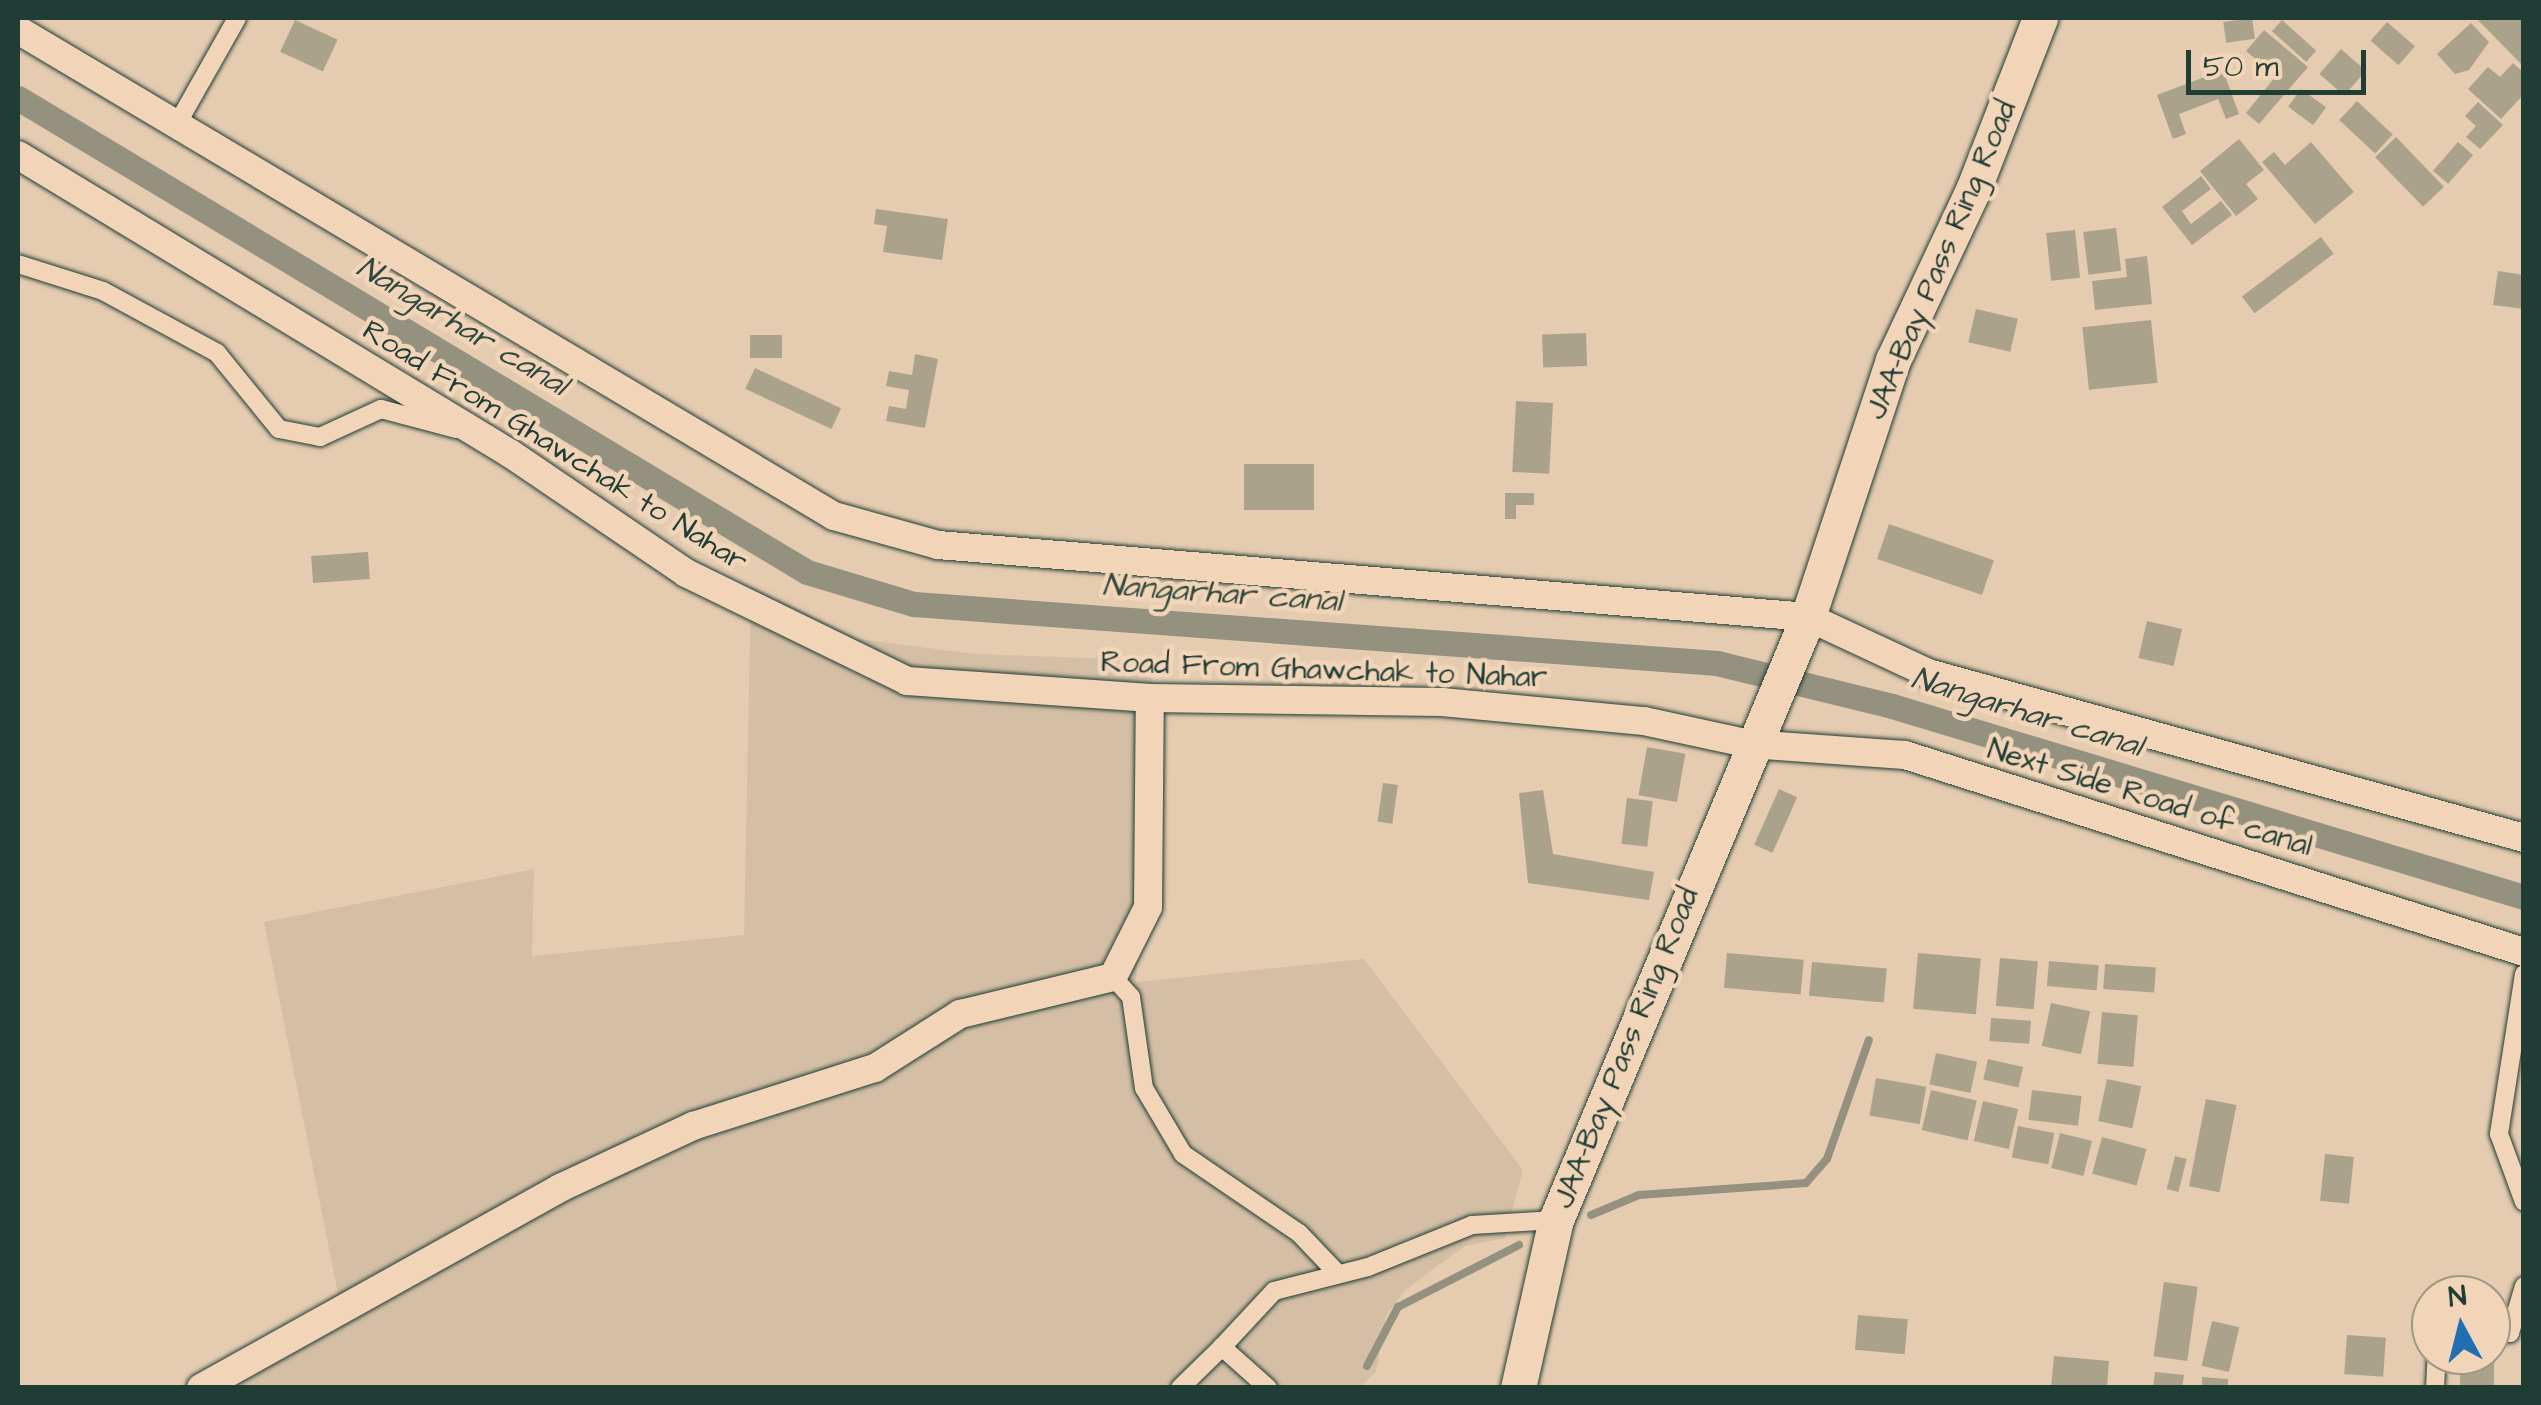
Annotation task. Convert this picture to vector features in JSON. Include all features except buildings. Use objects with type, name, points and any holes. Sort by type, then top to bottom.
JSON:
[{"type":"highway","name":"JAA-Bay Pass Ring Road","points":[[1518,1388],[1556,1220],[1757,731],[1808,617],[1893,360],[1973,190],[2040,18]]},
{"type":"street","points":[[176,126],[236,18]]},
{"type":"street","points":[[18,30],[834,516],[938,545],[1808,617],[1928,673],[2524,838]]},
{"type":"street","name":"Road From Ghawchak to Nahar","points":[[18,155],[478,435],[686,573],[907,681],[1150,698],[1442,702],[1757,731]]},
{"type":"street","points":[[18,264],[103,291],[217,353],[279,430],[320,437],[380,409],[478,435]]},
{"type":"street","points":[[1114,977],[1148,907],[1150,698]]},
{"type":"street","name":"Next Side Road of canal","points":[[1757,731],[1905,756],[2524,952]]},
{"type":"street","points":[[2524,974],[2498,1134],[2524,1202]]},
{"type":"street","points":[[1114,977],[1130,996],[1144,1088],[1183,1154],[1299,1233],[1338,1274]]},
{"type":"street","points":[[201,1388],[560,1188],[694,1126],[875,1068],[960,1014],[1114,977]]},
{"type":"street","points":[[1180,1388],[1274,1290],[1338,1274],[1472,1225],[1556,1220]]},
{"type":"street","points":[[2511,1330],[2524,1286]]},
{"type":"street","points":[[1222,1346],[1268,1388]]},
{"type":"shaded area","points":[[751,586],[858,639],[975,654],[1153,660],[1136,982],[1364,959],[1523,1170],[1505,1238],[1465,1246],[1405,1290],[1386,1316],[1376,1372],[1360,1387],[191,1388],[338,1294],[264,922],[534,869],[532,956],[744,935]]},
{"type":"waterway","name":"Nangarhar canal","points":[[18,98],[807,572],[914,604],[1717,663],[1892,706],[2524,897]]},
{"type":"waterway","points":[[1591,1215],[1639,1195],[1806,1183],[1827,1159],[1869,1040]]},
{"type":"waterway","points":[[1367,1366],[1398,1307],[1519,1245]]}]
